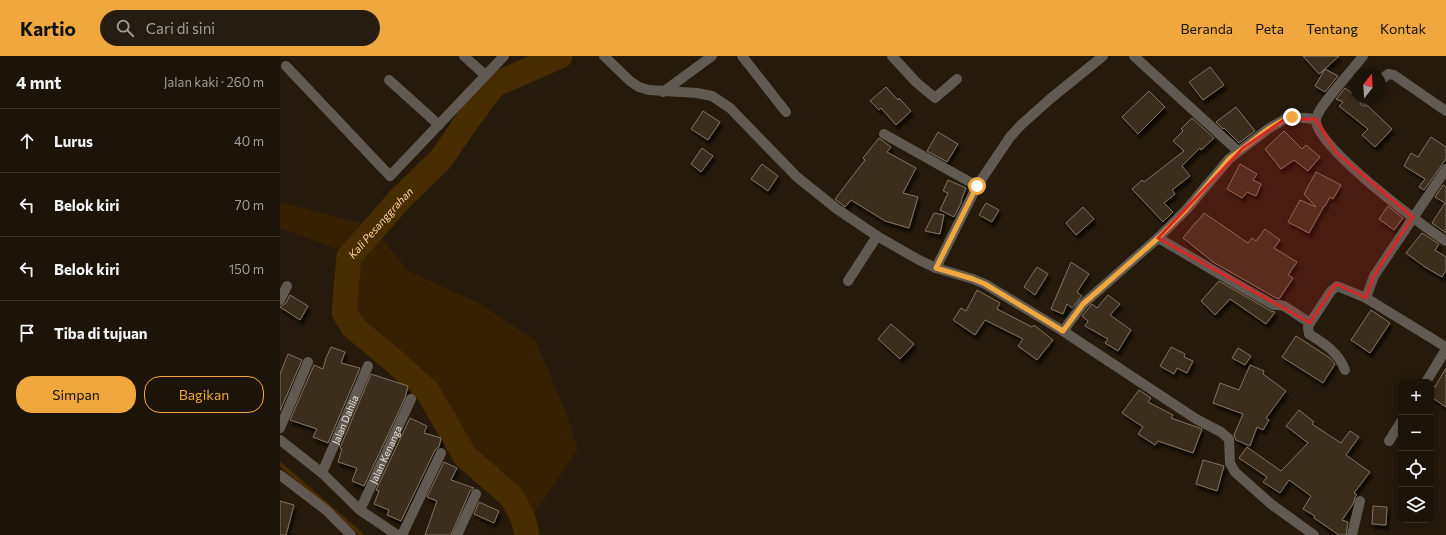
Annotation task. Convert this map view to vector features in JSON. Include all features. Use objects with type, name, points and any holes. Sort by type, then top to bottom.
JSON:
[{"type":"street","points":[[464,56],[485,75]]},
{"type":"street","points":[[286,66],[390,176],[504,56]]},
{"type":"street","points":[[604,56],[635,84],[649,90],[696,93],[712,96],[730,108],[807,187],[877,236],[936,268],[985,284],[1063,331],[1196,419],[1222,432],[1229,439],[1230,463],[1234,472],[1271,504],[1314,535]]},
{"type":"street","points":[[663,92],[712,56]]},
{"type":"street","points":[[742,56],[786,112]]},
{"type":"street","points":[[892,56],[916,82],[935,98],[957,79]]},
{"type":"street","points":[[936,268],[977,186],[1010,137],[1050,99],[1103,56]]},
{"type":"street","points":[[1134,56],[1238,151]]},
{"type":"street","points":[[1363,56],[1320,108],[1316,117],[1317,124],[1322,134],[1336,152],[1372,184],[1446,241]]},
{"type":"street","points":[[1386,76],[1388,74],[1394,74],[1446,111]]},
{"type":"street","points":[[389,80],[439,124]]},
{"type":"street","points":[[1063,331],[1083,304],[1158,238],[1186,210],[1229,159],[1238,151],[1268,129],[1285,119],[1292,117],[1316,117]]},
{"type":"street","points":[[884,134],[977,186]]},
{"type":"street","points":[[1366,298],[1374,276],[1446,169]]},
{"type":"street","points":[[848,281],[877,236]]},
{"type":"street","points":[[1158,238],[1205,264],[1242,288],[1274,305],[1284,306],[1310,323]]},
{"type":"street","points":[[280,300],[287,286]]},
{"type":"street","points":[[1345,370],[1342,361],[1335,353],[1309,334],[1308,327],[1331,291],[1337,286],[1366,298],[1446,348],[1428,379]]},
{"type":"street","points":[[280,428],[308,362]]},
{"type":"street","name":"Jalan Dahlia","points":[[322,473],[368,366]]},
{"type":"street","name":"Jalan Kenanga","points":[[360,510],[411,399]]},
{"type":"street","points":[[1390,441],[1398,427]]},
{"type":"street","points":[[280,440],[322,473],[360,510],[397,535]]},
{"type":"street","points":[[402,535],[441,454]]},
{"type":"street","points":[[280,476],[326,510],[351,535]]},
{"type":"street","points":[[280,484],[291,484]]},
{"type":"street","points":[[457,535],[476,494]]},
{"type":"street","points":[[1352,535],[1360,501]]},
{"type":"highlighted area","points":[[1285,119],[1316,119],[1336,152],[1413,217],[1374,276],[1366,298],[1336,284],[1310,323],[1158,238],[1243,148]]},
{"type":"shaded area","points":[[280,202],[372,226],[408,271],[479,303],[536,341],[571,426],[578,449],[525,527],[515,492],[469,463],[445,428],[415,379],[361,332],[338,293],[347,253],[280,228]]},
{"type":"building","points":[[1303,56],[1339,56],[1319,74]]},
{"type":"building","points":[[1210,67],[1224,85],[1203,100],[1189,82]]},
{"type":"building","points":[[1325,69],[1338,76],[1325,92],[1315,86]]},
{"type":"building","points":[[886,87],[911,111],[896,125],[881,108],[879,110],[870,101]]},
{"type":"building","points":[[1345,88],[1350,92],[1350,104],[1368,106],[1392,129],[1375,147],[1362,135],[1368,129],[1339,106],[1343,102],[1336,99]]},
{"type":"building","points":[[1149,91],[1165,107],[1138,134],[1122,117]]},
{"type":"building","points":[[1236,107],[1255,131],[1239,143],[1216,122]]},
{"type":"building","points":[[703,111],[720,122],[708,140],[691,129]]},
{"type":"building","points":[[1192,118],[1214,138],[1201,150],[1200,148],[1182,166],[1190,176],[1172,190],[1175,194],[1164,203],[1173,212],[1163,222],[1132,189],[1142,180],[1144,182],[1184,151],[1173,141],[1183,131],[1181,129]]},
{"type":"building","points":[[1284,131],[1302,149],[1306,145],[1320,157],[1308,171],[1294,160],[1281,169],[1265,149]]},
{"type":"building","points":[[938,132],[958,144],[947,162],[927,151]]},
{"type":"building","points":[[1431,137],[1446,147],[1446,159],[1424,190],[1419,187],[1425,179],[1404,166],[1411,153],[1418,157]]},
{"type":"building","points":[[879,138],[891,147],[887,152],[916,168],[903,193],[918,197],[909,228],[885,221],[851,200],[845,207],[835,199],[865,160],[863,158]]},
{"type":"building","points":[[702,148],[713,156],[701,172],[691,164]]},
{"type":"building","points":[[762,164],[778,176],[768,191],[751,179]]},
{"type":"building","points":[[1240,164],[1257,174],[1253,180],[1261,184],[1256,196],[1247,192],[1242,198],[1227,189]]},
{"type":"building","points":[[1316,172],[1341,185],[1333,199],[1330,197],[1324,206],[1309,233],[1288,222],[1300,200],[1316,207],[1304,194]]},
{"type":"building","points":[[948,180],[966,188],[962,201],[954,217],[940,210],[948,193],[943,191]]},
{"type":"building","points":[[1443,185],[1446,187],[1446,233],[1432,223],[1445,203],[1435,197]]},
{"type":"building","points":[[986,203],[999,210],[992,222],[979,215]]},
{"type":"building","points":[[1388,206],[1403,218],[1394,230],[1379,219]]},
{"type":"building","points":[[1083,207],[1094,219],[1076,235],[1066,223]]},
{"type":"building","points":[[934,213],[944,215],[940,234],[925,231]]},
{"type":"building","points":[[1204,213],[1248,243],[1252,238],[1256,241],[1265,229],[1280,240],[1274,248],[1297,262],[1288,275],[1293,278],[1279,299],[1213,262],[1183,238]]},
{"type":"building","points":[[1422,233],[1439,244],[1435,250],[1446,257],[1446,270],[1442,277],[1406,253]]},
{"type":"building","points":[[1071,262],[1089,274],[1077,292],[1082,296],[1072,308],[1067,304],[1063,314],[1051,309]]},
{"type":"building","points":[[1037,267],[1048,274],[1035,295],[1024,287]]},
{"type":"building","points":[[1219,281],[1275,312],[1266,324],[1230,299],[1215,315],[1201,301]]},
{"type":"building","points":[[977,290],[1000,303],[997,309],[1032,327],[1034,325],[1053,340],[1037,360],[1018,346],[1023,339],[985,320],[975,335],[953,320],[961,308],[966,311]]},
{"type":"building","points":[[290,295],[308,306],[300,320],[280,307],[286,303]]},
{"type":"building","points":[[1108,295],[1120,304],[1110,315],[1131,330],[1118,351],[1105,343],[1108,339],[1085,326],[1088,321],[1082,316],[1092,304],[1097,308]]},
{"type":"building","points":[[1371,310],[1390,323],[1370,353],[1351,340]]},
{"type":"building","points":[[891,324],[914,344],[900,359],[878,339]]},
{"type":"building","points":[[1296,336],[1330,358],[1335,364],[1323,383],[1282,357]]},
{"type":"building","points":[[331,347],[345,352],[341,363],[360,368],[328,443],[313,437],[317,429],[290,420],[314,365],[323,369]]},
{"type":"building","points":[[1171,347],[1185,354],[1184,357],[1193,361],[1187,373],[1177,368],[1174,374],[1160,366]]},
{"type":"building","points":[[1238,348],[1251,356],[1245,365],[1232,358]]},
{"type":"building","points":[[288,354],[302,360],[280,411],[280,374]]},
{"type":"building","points":[[1250,365],[1264,371],[1263,374],[1286,391],[1266,418],[1269,420],[1263,430],[1257,427],[1250,446],[1236,440],[1234,435],[1243,414],[1213,403],[1220,383],[1239,390]]},
{"type":"building","points":[[1446,368],[1446,407],[1434,399],[1434,386],[1435,387]]},
{"type":"building","points":[[371,374],[408,386],[405,398],[364,486],[352,481],[357,468],[338,462],[342,449],[340,448]]},
{"type":"building","points":[[1139,390],[1151,398],[1148,402],[1173,415],[1171,418],[1202,429],[1193,453],[1158,441],[1155,445],[1138,434],[1143,427],[1122,413]]},
{"type":"building","points":[[1299,410],[1314,422],[1312,424],[1341,443],[1350,431],[1359,437],[1346,455],[1370,472],[1354,493],[1357,495],[1353,504],[1342,520],[1348,522],[1346,535],[1339,535],[1314,518],[1315,516],[1303,509],[1311,496],[1289,480],[1280,493],[1263,482],[1267,477],[1239,458],[1247,447],[1281,471],[1308,443],[1286,426]]},
{"type":"building","points":[[410,418],[427,426],[424,433],[441,438],[439,447],[435,450],[401,521],[387,515],[389,510],[374,504],[379,491],[376,490]]},
{"type":"building","points":[[1203,460],[1224,466],[1217,491],[1196,484]]},
{"type":"building","points":[[444,462],[457,468],[451,480],[474,488],[470,491],[451,535],[425,535],[437,501],[427,497]]},
{"type":"building","points":[[280,501],[294,505],[286,535],[280,535]]},
{"type":"building","points":[[479,502],[499,511],[494,523],[474,514]]},
{"type":"building","points":[[1373,506],[1387,507],[1386,525],[1372,524]]},
{"type":"waterway","name":"Kali Pesanggrahan","points":[[527,535],[523,518],[512,497],[465,456],[428,392],[353,327],[344,312],[349,257],[399,200],[441,159],[494,85],[560,56]]},
{"type":"waterway","points":[[280,464],[362,535]]},
{"type":"route","points":[[977,186],[936,268],[985,284],[1063,331],[1083,304],[1158,238],[1186,210],[1229,159],[1268,129],[1285,119],[1292,117]]}]
